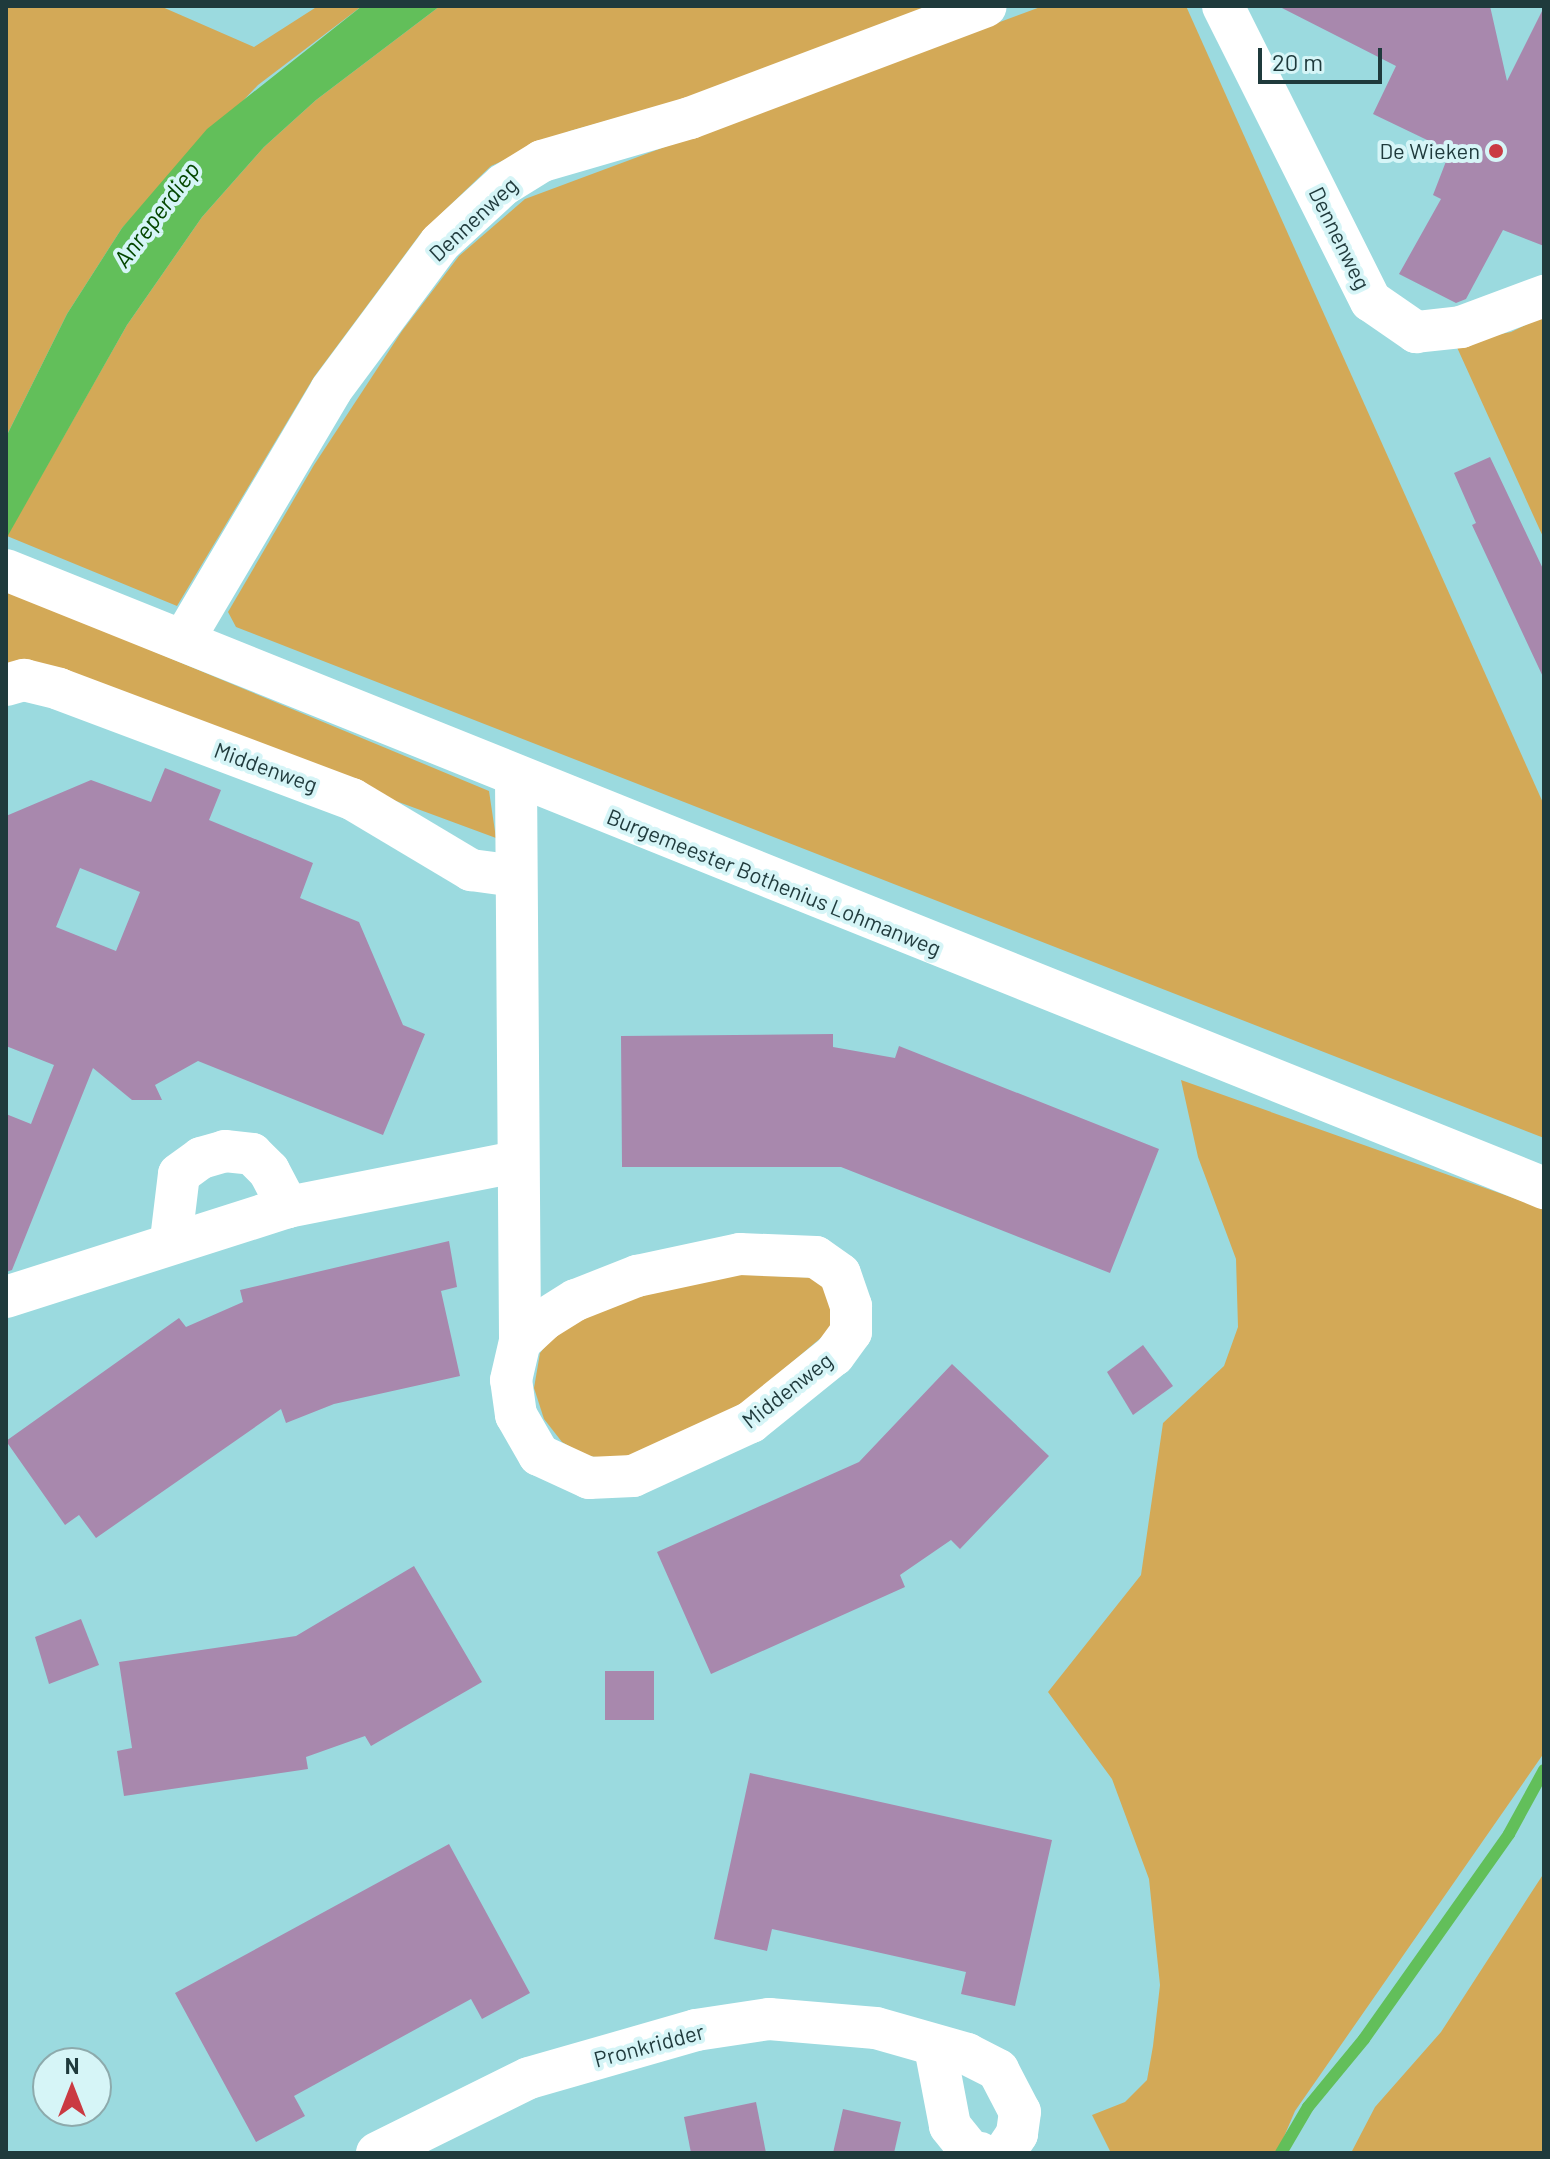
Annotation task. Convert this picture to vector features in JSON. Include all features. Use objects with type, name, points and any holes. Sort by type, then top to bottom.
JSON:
[{"type":"street","name":"Dennenweg","points":[[184,639],[331,390],[440,243],[503,185],[542,161],[690,118],[986,6]]},
{"type":"street","name":"Dennenweg","points":[[1223,6],[1371,301],[1416,332],[1461,327],[1544,296]]},
{"type":"street","name":"Burgemeester Bothenius Lohmanweg","points":[[8,570],[184,639],[516,778],[1544,1188]]},
{"type":"street","name":"Middenweg","points":[[6,685],[24,680],[59,689],[323,788],[406,828],[471,870],[516,876]]},
{"type":"street","name":"Middenweg","points":[[516,778],[516,1162],[520,1342],[511,1380],[516,1415],[539,1455],[589,1478],[633,1476],[751,1422],[797,1388],[851,1332],[851,1306],[840,1274],[816,1257],[740,1254],[625,1281],[555,1313],[520,1342]]},
{"type":"street","points":[[171,1240],[179,1174],[201,1158],[225,1151],[252,1154],[269,1171],[288,1207]]},
{"type":"street","points":[[6,1297],[171,1240],[288,1207],[516,1162]]},
{"type":"street","name":"Pronkridder","points":[[377,2153],[529,2078],[696,2030],[769,2019],[876,2028],[967,2054],[998,2070],[1020,2112],[1017,2134],[1004,2153]]},
{"type":"street","points":[[935,2047],[950,2126],[971,2152],[980,2153]]},
{"type":"shaded area","points":[[6,6],[160,6],[254,47],[318,6],[362,6],[258,85],[122,228],[67,314],[6,437]]},
{"type":"shaded area","points":[[440,6],[950,6],[696,96],[570,131],[491,166],[421,233],[314,377],[177,606],[7,536],[127,325],[202,217],[264,147],[316,100]]},
{"type":"shaded area","points":[[1043,6],[1186,6],[1544,805],[1544,1138],[236,627],[228,612],[314,465],[402,331],[459,256],[525,199]]},
{"type":"shaded area","points":[[1544,316],[1544,539],[1455,343],[1511,332]]},
{"type":"shaded area","points":[[6,590],[489,791],[496,838],[36,668],[6,668]]},
{"type":"shaded area","points":[[1181,1080],[1544,1209],[1544,1753],[1295,2111],[1277,2153],[1111,2153],[1092,2115],[1125,2102],[1147,2080],[1160,1985],[1149,1879],[1112,1779],[1048,1692],[1141,1575],[1163,1423],[1224,1366],[1238,1327],[1236,1259],[1198,1157]]},
{"type":"shaded area","points":[[725,1274],[822,1278],[835,1315],[829,1331],[746,1401],[671,1440],[620,1459],[586,1456],[562,1442],[544,1419],[534,1388],[540,1353],[559,1329],[632,1296]]},
{"type":"shaded area","points":[[1544,1873],[1544,2153],[1351,2153],[1375,2107],[1441,2032]]},
{"type":"water","name":"Anreperdiep","points":[[362,6],[440,6],[316,100],[264,147],[202,217],[127,325],[6,539],[6,437],[67,314],[122,228],[207,129]]},
{"type":"building","name":"De Wieken","points":[[1278,6],[1490,6],[1507,81],[1544,7],[1544,246],[1503,230],[1466,299],[1456,303],[1399,274],[1441,199],[1433,195],[1450,151],[1373,114],[1396,66]]},
{"type":"building","points":[[1490,457],[1544,571],[1544,679],[1472,525],[1476,523],[1454,473]]},
{"type":"building","points":[[165,768],[221,790],[209,820],[313,863],[300,898],[359,922],[403,1025],[425,1034],[383,1135],[198,1061],[155,1085],[162,1100],[132,1100],[93,1068],[12,1270],[6,1272],[6,1114],[31,1124],[54,1065],[6,1046],[6,816],[91,780],[151,802]],"holes":[[[80,868],[140,892],[116,951],[56,927]]]},
{"type":"building","points":[[833,1034],[833,1047],[895,1058],[899,1046],[1159,1149],[1110,1273],[841,1167],[622,1167],[621,1036]]},
{"type":"building","points":[[449,1241],[457,1287],[441,1291],[460,1376],[334,1404],[286,1423],[281,1409],[96,1538],[79,1515],[65,1525],[6,1441],[179,1318],[186,1327],[243,1302],[240,1290]]},
{"type":"building","points":[[1143,1345],[1173,1386],[1133,1415],[1107,1372]]},
{"type":"building","points":[[952,1364],[1049,1456],[960,1549],[951,1540],[900,1575],[905,1587],[711,1674],[657,1552],[859,1462]]},
{"type":"building","points":[[414,1566],[482,1682],[371,1746],[365,1736],[306,1757],[308,1769],[124,1796],[117,1751],[132,1748],[119,1662],[296,1636]]},
{"type":"building","points":[[81,1619],[99,1665],[49,1684],[35,1637]]},
{"type":"building","points":[[605,1671],[654,1671],[654,1720],[605,1720]]},
{"type":"building","points":[[750,1773],[1052,1840],[1015,2006],[961,1994],[966,1972],[863,1949],[772,1929],[767,1951],[714,1939]]},
{"type":"building","points":[[449,1844],[530,1993],[482,2019],[471,1999],[294,2096],[305,2116],[256,2142],[175,1993]]},
{"type":"building","points":[[756,2102],[766,2153],[691,2153],[684,2117]]},
{"type":"building","points":[[843,2109],[901,2122],[894,2153],[833,2153]]},
{"type":"waterway","points":[[1281,2153],[1308,2107],[1364,2039],[1509,1834],[1544,1770]]},
{"type":"place","name":"De Wieken","points":[[1496,151]]}]
